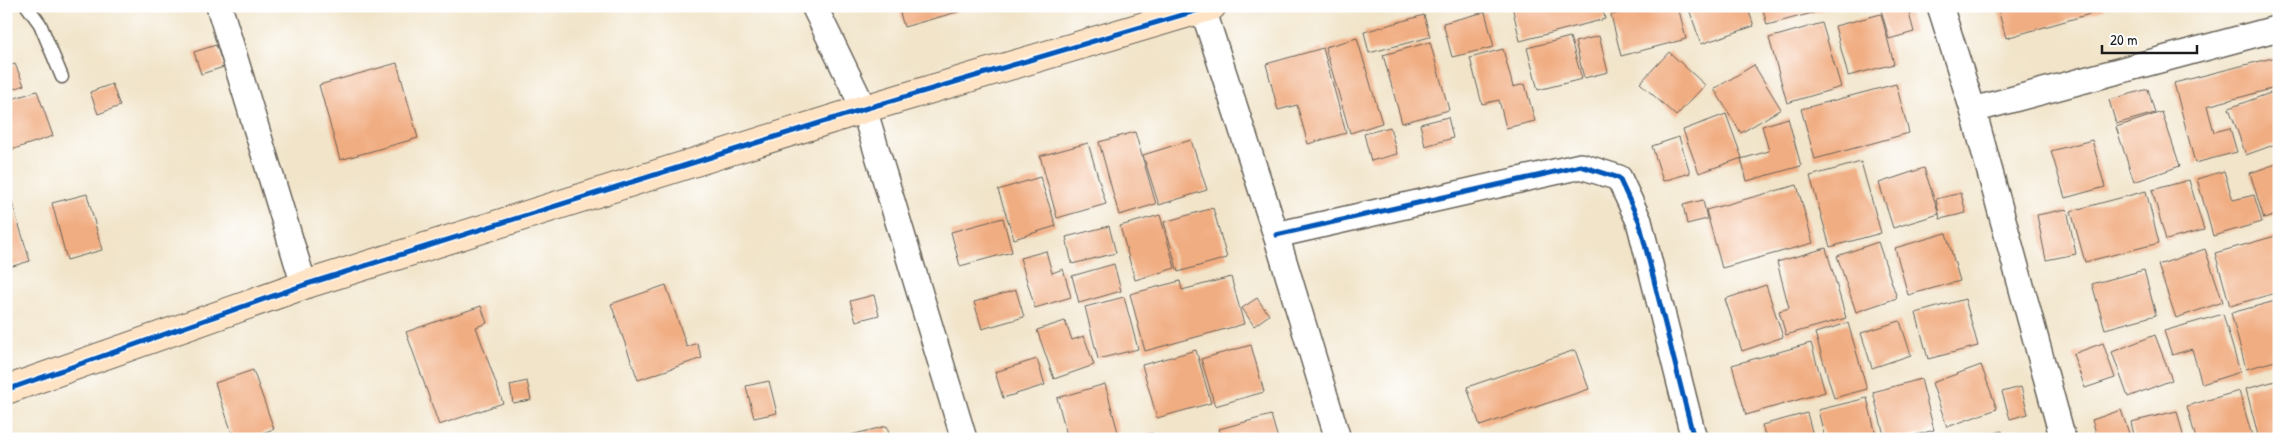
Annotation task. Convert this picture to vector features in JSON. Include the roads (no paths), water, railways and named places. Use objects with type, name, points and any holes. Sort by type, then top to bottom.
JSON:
[{"type":"street","points":[[220,6],[304,285]]},
{"type":"street","points":[[814,6],[864,109],[964,439]]},
{"type":"street","points":[[1940,6],[1973,110],[2063,439]]},
{"type":"street","points":[[6,390],[304,285],[864,109],[1208,8],[1338,439]]},
{"type":"street","points":[[1973,110],[2279,28]]},
{"type":"street","points":[[1276,235],[1581,166],[1619,178],[1639,221],[1694,439]]},
{"type":"lane","points":[[27,6],[40,24],[62,77]]}]
